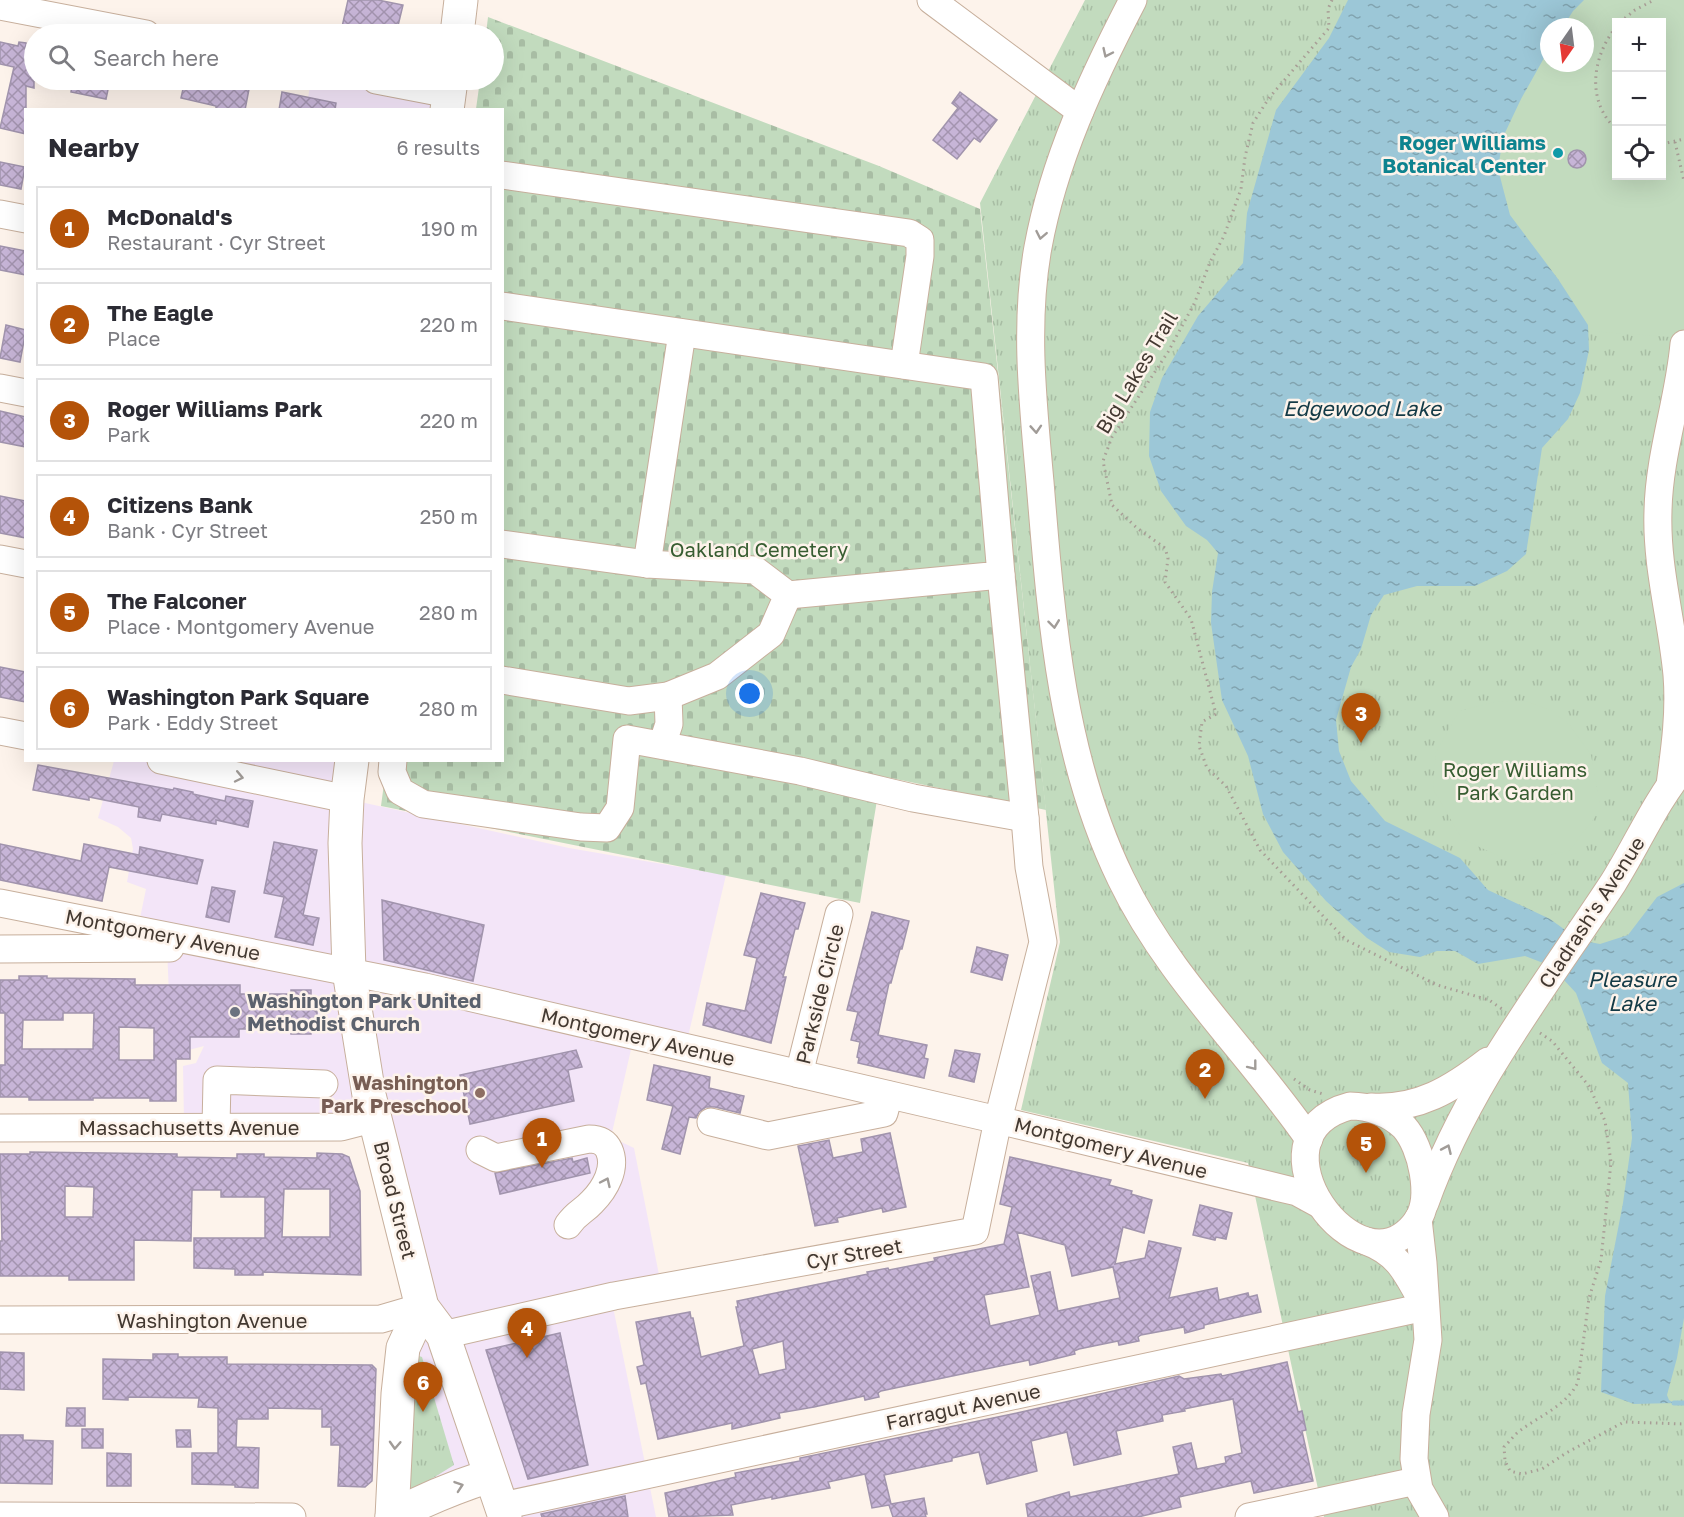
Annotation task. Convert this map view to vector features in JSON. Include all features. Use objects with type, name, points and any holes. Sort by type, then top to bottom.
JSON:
[{"type":"main road","points":[[458,24],[461,0]]},
{"type":"main road","name":"Broad Street","points":[[352,762],[346,799],[345,854],[349,970],[369,1095],[422,1307],[443,1335],[503,1512]]},
{"type":"main road","points":[[392,1517],[398,1394],[403,1348],[422,1307]]},
{"type":"main road","points":[[392,1517],[426,1499],[489,1476]]},
{"type":"street","points":[[931,0],[1080,111]]},
{"type":"street","points":[[1132,0],[1080,111],[1056,173],[1042,226],[1034,273],[1031,317],[1033,391],[1046,552],[1058,653],[1072,734],[1094,813],[1116,869],[1133,902],[1182,979],[1291,1114],[1308,1146],[1308,1178],[1319,1204],[1336,1224],[1362,1240],[1385,1250],[1396,1259],[1425,1307]]},
{"type":"street","points":[[0,6],[94,24]]},
{"type":"street","points":[[428,90],[449,94]]},
{"type":"street","points":[[504,176],[909,233],[920,240],[920,256],[904,365]]},
{"type":"street","points":[[0,214],[24,219]]},
{"type":"street","points":[[504,306],[984,377],[1001,575],[1026,818],[913,798],[800,771],[627,739]]},
{"type":"street","points":[[647,564],[682,333]]},
{"type":"street","points":[[1677,776],[1677,675],[1660,571],[1658,511],[1662,466],[1677,398],[1684,344]]},
{"type":"street","points":[[0,388],[24,393]]},
{"type":"street","points":[[504,544],[647,564],[755,570],[788,595],[1001,575]]},
{"type":"street","points":[[0,559],[24,564]]},
{"type":"street","points":[[504,680],[629,701],[668,696],[717,676],[771,634],[788,595]]},
{"type":"street","points":[[662,746],[669,724],[668,696]]},
{"type":"street","points":[[393,762],[392,772],[400,791],[423,804],[581,828],[607,828],[620,808],[627,739],[623,723],[629,701]]},
{"type":"street","points":[[0,731],[24,736]]},
{"type":"street","points":[[170,762],[346,799]]},
{"type":"street","name":"Cladrash's Avenue","points":[[1421,1211],[1453,1136],[1496,1055],[1614,882],[1677,776]]},
{"type":"street","name":"Cyr Street","points":[[443,1335],[614,1296],[975,1231],[998,1120],[1043,942],[1029,867],[1026,818]]},
{"type":"street","name":"Montgomery Avenue","points":[[0,903],[349,970],[1273,1186],[1303,1194],[1319,1204]]},
{"type":"street","name":"Parkside Circle","points":[[800,1074],[839,914]]},
{"type":"street","points":[[0,949],[228,947]]},
{"type":"street","name":"Cladrash's Avenue","points":[[1356,1106],[1396,1107],[1426,1100],[1453,1087],[1496,1055]]},
{"type":"street","points":[[216,1127],[217,1080],[324,1083]]},
{"type":"street","points":[[282,1082],[283,1127]]},
{"type":"street","points":[[711,1122],[768,1136],[884,1113],[889,1095]]},
{"type":"street","points":[[1273,1186],[1294,1176],[1302,1164],[1317,1126],[1329,1114],[1343,1108],[1356,1106],[1384,1113],[1408,1132],[1422,1169],[1421,1211],[1428,1340],[1414,1433],[1414,1459],[1416,1481],[1435,1517]]},
{"type":"street","name":"Massachusetts Avenue","points":[[0,1128],[341,1127],[376,1119]]},
{"type":"street","points":[[480,1150],[496,1158],[589,1139],[597,1139],[606,1145],[612,1166],[609,1177],[591,1204],[576,1214],[568,1225]]},
{"type":"street","points":[[1362,1240],[1375,1243],[1394,1239],[1407,1232],[1421,1211]]},
{"type":"street","name":"Washington Avenue","points":[[0,1320],[381,1319],[422,1307]]},
{"type":"street","name":"Farragut Avenue","points":[[503,1512],[1425,1307]]},
{"type":"street","points":[[1249,1517],[1416,1481]]},
{"type":"street","points":[[0,1516],[292,1517]]},
{"type":"path","name":"Big Lakes Trail","points":[[1332,0],[1328,9],[1329,28],[1269,98],[1253,123],[1240,189],[1224,236],[1210,262],[1195,302],[1168,351],[1112,437],[1103,461],[1113,505],[1137,528],[1165,548],[1168,558],[1165,582],[1191,619],[1215,704],[1216,714],[1202,722],[1199,746],[1208,768],[1226,786],[1260,850],[1346,940],[1437,985],[1489,1000],[1520,1021]]},
{"type":"path","points":[[1625,18],[1654,0]]},
{"type":"path","points":[[1612,35],[1604,47],[1595,79],[1596,94],[1602,110],[1615,126]]},
{"type":"path","points":[[1666,143],[1684,139]]},
{"type":"path","points":[[1675,142],[1684,181]]},
{"type":"path","points":[[1520,1021],[1552,1041],[1589,1086],[1605,1121],[1611,1162],[1600,1260],[1589,1298],[1578,1382],[1572,1394],[1542,1418],[1518,1432],[1504,1447],[1505,1461],[1510,1471],[1522,1474],[1542,1469],[1566,1453],[1624,1422],[1684,1424]]},
{"type":"shaded area","points":[[309,90],[407,90],[445,108],[306,108]]},
{"type":"shaded area","points":[[114,762],[352,762],[347,799],[569,848],[726,875],[687,1041],[635,1032],[611,1137],[634,1148],[661,1285],[612,1302],[656,1517],[502,1517],[484,1469],[418,1497],[410,1316],[376,1122],[184,1121],[183,1066],[196,1063],[204,1046],[185,1051],[171,1043],[167,947],[139,923],[146,889],[127,882],[133,849],[131,838],[118,827],[98,818]]},
{"type":"green space","points":[[1085,0],[1684,0],[1684,1517],[1324,1517],[1248,1163],[1021,1110],[1060,942],[980,203]]},
{"type":"green space","name":"Roger Williams Botanical Center","points":[[1584,0],[1684,0],[1684,338],[1588,331],[1588,324],[1558,279],[1510,215],[1498,169],[1503,137],[1540,65],[1540,72],[1594,72],[1594,18],[1568,18]]},
{"type":"green space","name":"Oakland Cemetery","points":[[488,17],[879,166],[980,209],[1046,810],[881,776],[860,903],[381,806],[387,762],[504,762],[504,108],[476,108],[479,90],[504,90],[504,24],[487,24]]},
{"type":"green space","name":"Roger Williams Park Garden","points":[[1498,701],[1528,702],[1550,710],[1569,724],[1591,755],[1601,809],[1569,851],[1512,862],[1462,839],[1433,789],[1436,752],[1459,711]]},
{"type":"green space","points":[[416,1355],[422,1357],[454,1465],[401,1498]]},
{"type":"water","name":"Edgewood Lake","points":[[1348,0],[1584,0],[1569,18],[1540,18],[1540,65],[1503,137],[1498,169],[1510,215],[1558,279],[1588,325],[1589,350],[1580,393],[1568,419],[1542,448],[1526,554],[1507,571],[1475,586],[1417,586],[1384,595],[1371,615],[1361,649],[1351,667],[1336,720],[1339,751],[1351,781],[1385,821],[1460,858],[1488,890],[1550,919],[1579,940],[1600,944],[1628,935],[1657,897],[1684,883],[1684,1318],[1667,1395],[1674,1403],[1634,1404],[1601,1392],[1605,1296],[1623,1203],[1632,1138],[1628,1083],[1602,1063],[1576,993],[1551,966],[1525,956],[1478,964],[1455,951],[1437,951],[1420,957],[1389,952],[1367,938],[1326,901],[1283,852],[1263,814],[1248,756],[1222,700],[1211,623],[1212,592],[1218,553],[1207,540],[1186,526],[1161,491],[1149,456],[1150,412],[1162,378],[1198,316],[1243,263],[1247,213],[1276,110],[1329,38]]},
{"type":"building","points":[[348,0],[378,0],[403,5],[398,24],[343,24]]},
{"type":"building","points":[[0,42],[18,46],[19,42],[24,43],[26,108],[24,108],[24,134],[0,128],[14,67],[0,64]]},
{"type":"building","points":[[71,90],[108,90],[106,99],[71,92]]},
{"type":"building","points":[[183,90],[249,90],[245,108],[216,108],[216,106],[181,98]]},
{"type":"building","points":[[282,92],[336,103],[335,108],[279,108]]},
{"type":"building","points":[[960,92],[997,120],[980,142],[974,138],[957,159],[933,140],[958,108],[952,103]]},
{"type":"building","points":[[1573,150],[1581,150],[1586,155],[1584,166],[1573,168],[1568,163],[1568,155]]},
{"type":"building","points":[[0,162],[24,167],[21,189],[0,185]]},
{"type":"building","points":[[0,246],[24,251],[24,275],[0,270]]},
{"type":"building","points":[[6,325],[24,330],[20,362],[0,358]]},
{"type":"building","points":[[0,411],[24,417],[24,447],[0,442]]},
{"type":"building","points":[[0,496],[24,501],[24,538],[0,533]]},
{"type":"building","points":[[0,667],[24,672],[24,702],[0,697]]},
{"type":"building","points":[[38,765],[173,790],[174,788],[225,801],[226,796],[253,801],[248,827],[216,820],[216,824],[162,814],[160,821],[138,817],[139,807],[89,797],[89,800],[33,790]]},
{"type":"building","points":[[274,842],[317,850],[303,915],[319,918],[313,945],[275,937],[284,897],[264,893]]},
{"type":"building","points":[[0,844],[81,861],[84,844],[139,855],[140,847],[203,860],[197,884],[109,867],[102,901],[0,880]]},
{"type":"building","points":[[212,887],[235,891],[229,922],[206,917]]},
{"type":"building","points":[[761,893],[805,903],[798,929],[795,929],[783,977],[786,977],[771,1043],[703,1025],[707,1003],[745,1011],[757,958],[744,955]]},
{"type":"building","points":[[382,900],[484,925],[473,981],[384,960]]},
{"type":"building","points":[[872,912],[909,921],[902,949],[900,949],[891,983],[889,983],[878,1035],[927,1045],[924,1058],[928,1059],[924,1078],[858,1063],[860,1042],[851,1040],[858,1012],[847,1010]]},
{"type":"building","points":[[977,947],[1008,955],[1002,980],[971,972]]},
{"type":"building","points":[[19,976],[47,976],[47,978],[135,979],[135,985],[240,985],[240,994],[291,994],[291,990],[311,990],[311,997],[317,997],[317,1026],[311,1026],[311,1034],[291,1034],[291,1029],[239,1029],[239,1037],[190,1037],[190,1059],[176,1059],[176,1101],[150,1101],[150,1098],[29,1100],[29,1097],[0,1097],[0,1065],[5,1065],[5,1013],[0,1013],[0,980],[19,980]],"holes":[[[63,1013],[94,1013],[93,1049],[22,1049],[23,1020],[63,1020]],[[119,1027],[154,1028],[154,1060],[119,1060]]]},
{"type":"building","points":[[576,1050],[582,1067],[568,1070],[574,1101],[470,1124],[460,1075]]},
{"type":"building","points":[[955,1050],[980,1054],[974,1082],[949,1076]]},
{"type":"building","points":[[654,1065],[710,1077],[709,1088],[744,1096],[740,1113],[706,1107],[699,1112],[696,1118],[689,1117],[680,1154],[662,1149],[673,1106],[647,1100]]},
{"type":"building","points":[[890,1133],[906,1207],[883,1212],[882,1208],[837,1218],[838,1222],[815,1226],[798,1146],[829,1140],[833,1158],[863,1152],[861,1139]]},
{"type":"building","points":[[30,1152],[177,1154],[177,1157],[237,1158],[237,1154],[264,1154],[264,1157],[317,1158],[317,1153],[342,1154],[349,1157],[360,1191],[361,1275],[263,1272],[263,1275],[235,1275],[235,1269],[194,1268],[194,1238],[265,1238],[265,1197],[221,1197],[221,1190],[192,1190],[191,1241],[134,1240],[134,1280],[69,1280],[69,1276],[0,1276],[0,1241],[2,1241],[0,1154],[30,1154]],"holes":[[[65,1186],[94,1187],[93,1217],[65,1217]],[[284,1189],[330,1189],[330,1237],[282,1237]]]},
{"type":"building","points":[[1010,1157],[1111,1180],[1109,1185],[1132,1191],[1131,1194],[1152,1200],[1144,1233],[1123,1227],[1115,1264],[1145,1258],[1149,1241],[1181,1248],[1169,1298],[1217,1288],[1219,1300],[1248,1293],[1249,1297],[1257,1295],[1261,1312],[1204,1325],[1204,1328],[1185,1333],[1184,1327],[1141,1335],[1138,1337],[1139,1341],[1119,1345],[1118,1341],[1079,1349],[1074,1351],[1075,1354],[1030,1365],[1029,1360],[881,1391],[878,1393],[879,1397],[865,1400],[864,1396],[779,1413],[780,1418],[732,1429],[732,1423],[658,1439],[646,1383],[641,1384],[637,1367],[644,1365],[636,1322],[690,1312],[701,1357],[744,1346],[736,1307],[738,1307],[737,1301],[868,1274],[867,1272],[935,1261],[934,1258],[1004,1244],[1012,1207],[1000,1204]],"holes":[[[1017,1232],[1065,1245],[1072,1276],[1113,1267],[1120,1298],[1058,1311],[1050,1272],[1031,1276],[1040,1315],[990,1326],[984,1295],[1029,1287]],[[783,1341],[786,1369],[759,1375],[752,1349]]]},
{"type":"building","points":[[572,1158],[573,1162],[587,1158],[590,1173],[500,1194],[495,1173]]},
{"type":"building","points":[[1200,1205],[1232,1213],[1226,1239],[1216,1237],[1215,1240],[1193,1235]]},
{"type":"building","points":[[560,1333],[588,1465],[528,1479],[486,1350]]},
{"type":"building","points":[[0,1352],[24,1353],[24,1390],[0,1389]]},
{"type":"building","points":[[153,1354],[178,1354],[178,1357],[227,1357],[227,1364],[372,1365],[376,1369],[372,1481],[365,1487],[338,1486],[340,1445],[331,1445],[331,1427],[322,1427],[322,1409],[268,1408],[268,1419],[237,1419],[236,1447],[259,1448],[258,1488],[192,1484],[192,1453],[218,1453],[218,1408],[198,1407],[199,1398],[103,1399],[103,1359],[153,1360]]},
{"type":"building","points":[[1287,1362],[1298,1412],[1302,1411],[1306,1430],[1302,1431],[1313,1481],[1254,1493],[1251,1481],[1179,1497],[1181,1507],[1138,1517],[1028,1517],[1026,1504],[1069,1492],[1070,1497],[1179,1474],[1173,1447],[1191,1443],[1197,1469],[1226,1463],[1225,1457],[1242,1453],[1233,1399],[1162,1415],[1163,1421],[1116,1431],[1121,1454],[1074,1465],[1067,1432],[1031,1441],[1037,1471],[987,1484],[979,1452],[952,1458],[952,1461],[884,1475],[891,1504],[924,1498],[926,1517],[893,1517],[889,1505],[872,1508],[865,1474],[828,1482],[830,1488],[731,1505],[733,1515],[669,1517],[665,1493],[736,1477],[735,1473],[800,1461],[800,1458],[1017,1413],[1179,1376],[1184,1379],[1221,1374],[1222,1376]]},
{"type":"building","points":[[67,1408],[85,1408],[85,1426],[66,1426]]},
{"type":"building","points":[[82,1429],[103,1429],[103,1448],[82,1448]]},
{"type":"building","points":[[176,1430],[190,1430],[191,1447],[177,1447]]},
{"type":"building","points":[[0,1435],[23,1435],[23,1440],[53,1441],[52,1484],[0,1483]]},
{"type":"building","points":[[107,1453],[131,1454],[131,1486],[107,1486]]},
{"type":"building","points":[[625,1496],[628,1517],[542,1517],[541,1514]]},
{"type":"waterway","points":[[1674,1403],[1684,1403]]},
{"type":"place","name":"Roger Williams Botanical Center","points":[[1558,153]]},
{"type":"place","name":"Roger Williams Park","points":[[1361,743]]},
{"type":"place","name":"Washington Park United Methodist Church","points":[[235,1012]]},
{"type":"place","name":"Washington Park Preschool","points":[[480,1093]]},
{"type":"place","name":"The Eagle","points":[[1205,1099]]},
{"type":"place","name":"McDonald's","points":[[542,1168]]},
{"type":"place","name":"The Falconer","points":[[1366,1173]]},
{"type":"place","name":"Citizens Bank","points":[[527,1358]]},
{"type":"place","name":"Washington Park Square","points":[[423,1412]]},
{"type":"water label","name":"Pleasure Lake","points":[[1632,991]]}]
